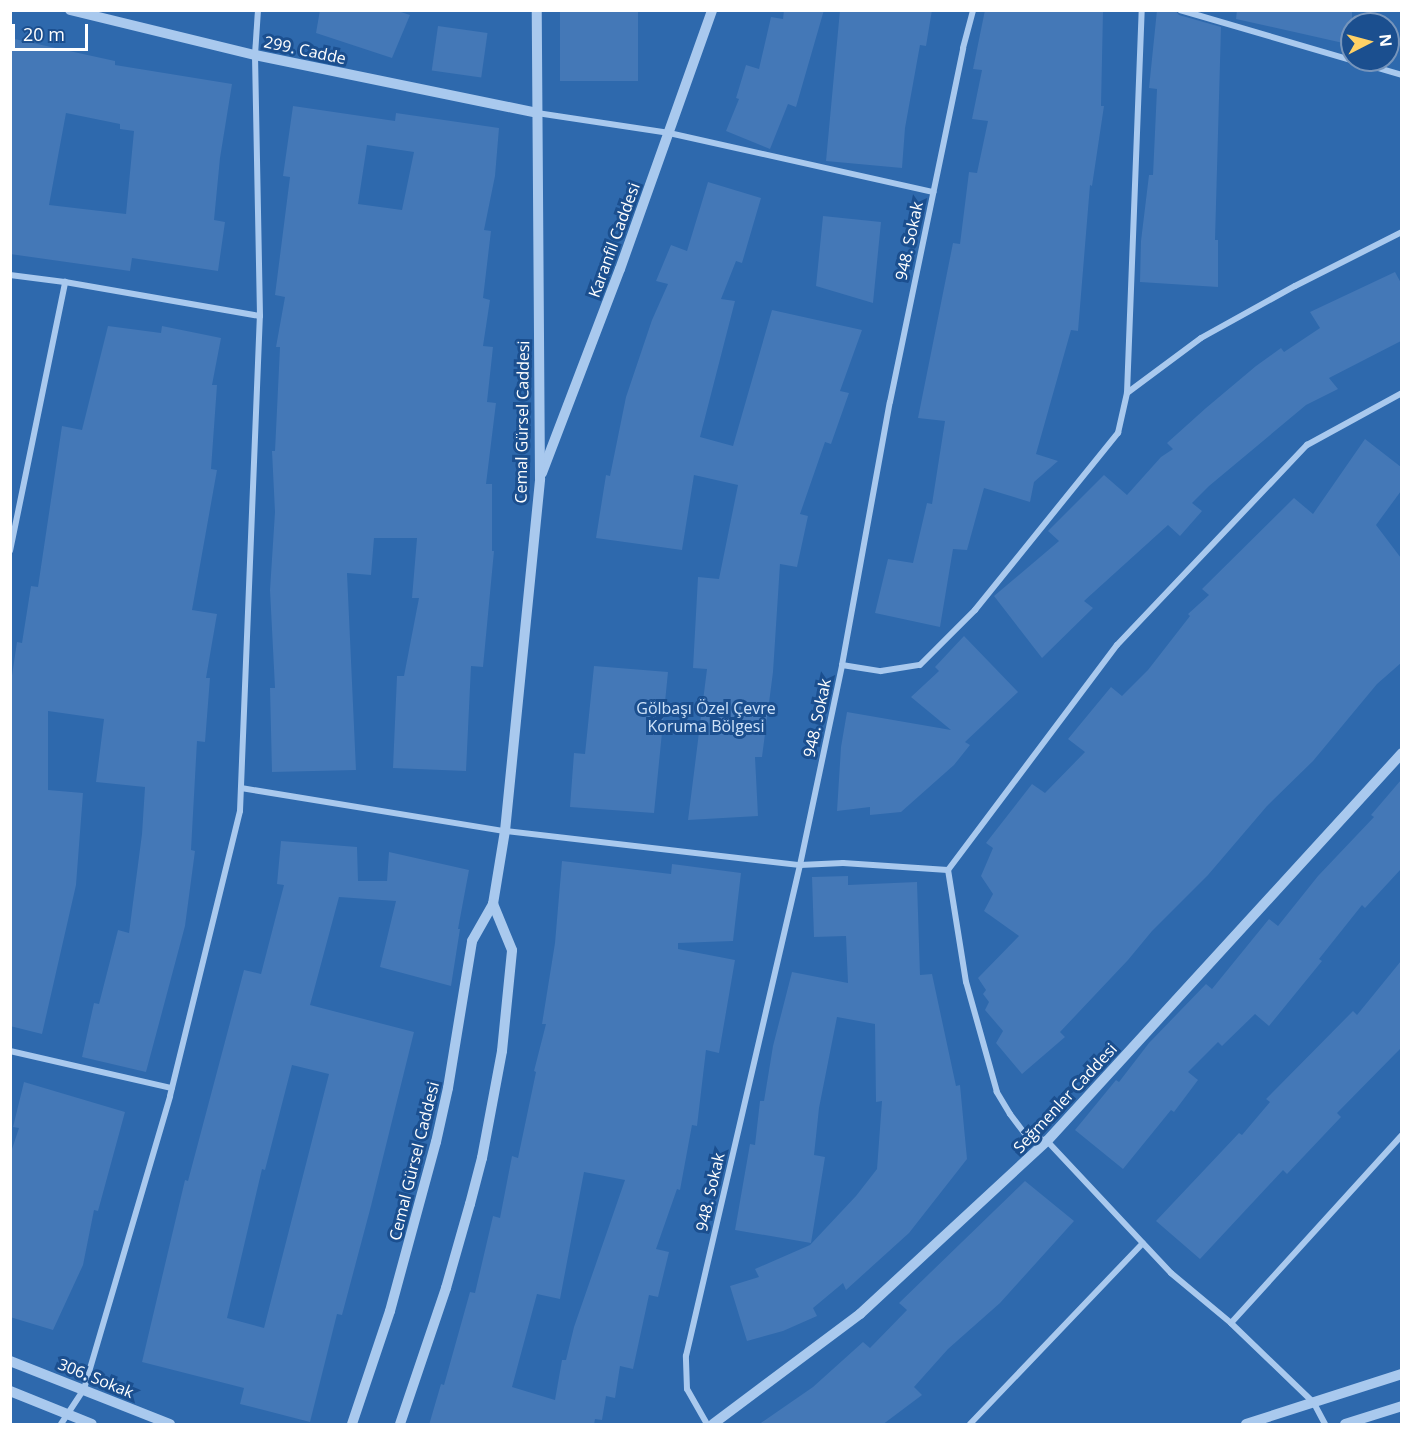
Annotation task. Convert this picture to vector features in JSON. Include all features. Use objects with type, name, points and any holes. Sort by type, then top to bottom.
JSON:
[{"type":"street","name":"299. Cadde","points":[[70,10],[255,55],[537,113]]},
{"type":"street","points":[[61,1425],[66,1413],[84,1389],[172,1088],[240,811],[260,316],[255,55],[258,10]]},
{"type":"street","name":"Cemal Gürsel Caddesi","points":[[352,1425],[390,1311],[436,1142],[448,1088],[472,941],[493,904],[505,831],[540,479],[537,10]]},
{"type":"street","name":"Karanfil Caddesi","points":[[540,479],[669,133],[712,10]]},
{"type":"street","name":"948. Sokak","points":[[707,1425],[687,1389],[686,1356],[800,865],[842,665],[890,402],[963,48],[973,10]]},
{"type":"street","points":[[842,665],[880,671],[920,665],[975,610],[1118,433],[1127,393],[1142,10]]},
{"type":"street","points":[[1180,10],[1401,75]]},
{"type":"street","points":[[537,113],[669,133],[933,192]]},
{"type":"street","points":[[1127,393],[1201,338],[1295,286],[1401,232]]},
{"type":"street","points":[[10,275],[64,282],[260,316]]},
{"type":"street","points":[[10,550],[64,282]]},
{"type":"street","points":[[1325,1425],[1314,1403],[1231,1323],[1171,1273],[1047,1141],[1024,1134],[997,1092],[966,982],[948,870],[1117,645],[1307,445],[1401,393]]},
{"type":"street","name":"Seğmenler Caddesi","points":[[713,1425],[860,1314],[1047,1141],[1401,753]]},
{"type":"street","points":[[241,788],[505,831],[800,865],[843,863],[948,870]]},
{"type":"street","points":[[400,1425],[446,1288],[470,1204],[482,1158],[502,1051],[512,950],[493,904]]},
{"type":"street","points":[[10,1051],[172,1088]]},
{"type":"street","points":[[1231,1323],[1401,1135]]},
{"type":"street","points":[[970,1425],[1143,1243]]},
{"type":"street","name":"306. Sokak","points":[[10,1361],[170,1425]]},
{"type":"street","points":[[1246,1425],[1401,1374]]},
{"type":"street","points":[[10,1391],[92,1425]]},
{"type":"street","points":[[1345,1425],[1401,1406]]},
{"type":"green space","name":"Gölbaşı Özel Çevre Koruma Bölgesi","points":[[10,11],[1401,11],[1401,1424],[11,1424]]},
{"type":"building","points":[[320,10],[395,10],[410,15],[392,58],[316,33]]},
{"type":"building","points":[[560,10],[638,10],[638,81],[560,81]]},
{"type":"building","points":[[784,10],[824,10],[796,107],[788,104],[770,149],[726,131],[739,99],[736,98],[746,65],[759,69],[771,17],[783,19]]},
{"type":"building","points":[[840,10],[932,10],[926,46],[920,45],[905,128],[902,168],[826,161]]},
{"type":"building","points":[[985,10],[1103,12],[1101,106],[1104,106],[1092,186],[1090,185],[1078,331],[1071,330],[1036,454],[1058,461],[1034,482],[1030,502],[984,488],[967,550],[953,549],[940,627],[875,613],[888,559],[913,563],[927,503],[932,504],[945,421],[918,418],[953,243],[960,244],[969,172],[977,173],[988,121],[972,119],[982,70],[973,69]]},
{"type":"building","points":[[1157,10],[1175,10],[1179,15],[1221,27],[1215,240],[1218,240],[1218,287],[1140,282],[1141,241],[1149,175],[1153,175],[1157,89],[1149,88]]},
{"type":"building","points":[[1237,10],[1352,10],[1352,12],[1340,12],[1340,42],[1236,19]]},
{"type":"building","points":[[438,26],[488,33],[481,78],[432,71]]},
{"type":"building","points":[[10,38],[115,61],[115,65],[232,84],[220,158],[214,220],[225,222],[218,271],[132,258],[130,271],[10,254]],"holes":[[[66,113],[120,124],[120,129],[134,131],[126,214],[49,205]]]},
{"type":"building","points":[[293,106],[395,121],[396,113],[499,128],[495,176],[484,230],[491,231],[483,298],[490,300],[483,346],[493,347],[487,402],[496,403],[486,484],[492,484],[492,551],[494,551],[483,667],[471,666],[466,771],[393,768],[397,676],[404,676],[419,598],[412,598],[417,538],[374,538],[371,575],[347,573],[356,770],[272,772],[270,688],[275,688],[270,590],[275,512],[272,451],[275,451],[280,347],[276,347],[285,297],[275,295],[290,177],[283,176]],"holes":[[[367,145],[414,152],[402,210],[358,204]]]},
{"type":"building","points":[[708,182],[761,198],[742,263],[736,261],[721,299],[735,301],[700,437],[733,446],[772,310],[862,330],[840,391],[849,393],[831,444],[825,442],[800,514],[808,516],[797,567],[780,564],[773,672],[762,757],[755,757],[758,816],[688,820],[707,669],[693,668],[698,577],[719,579],[738,485],[694,475],[682,550],[596,538],[606,475],[610,476],[626,397],[652,320],[668,284],[656,281],[671,245],[687,251]]},
{"type":"building","points":[[823,216],[881,222],[873,303],[816,286]]},
{"type":"building","points":[[1395,272],[1401,283],[1401,341],[1329,378],[1338,389],[1306,405],[1209,486],[1192,503],[1202,511],[1180,536],[1168,525],[1084,601],[1093,608],[1042,658],[994,596],[1059,541],[1048,531],[1104,475],[1127,495],[1161,457],[1173,449],[1167,443],[1206,408],[1281,348],[1284,352],[1320,328],[1310,312]]},
{"type":"building","points":[[108,326],[161,333],[162,326],[221,338],[212,385],[217,385],[211,469],[217,470],[192,610],[217,614],[206,678],[210,678],[205,742],[197,741],[191,850],[195,851],[185,926],[146,1072],[82,1057],[94,1003],[99,1004],[118,930],[129,933],[142,834],[145,787],[96,782],[104,719],[48,711],[48,790],[83,793],[76,885],[42,1034],[10,1026],[10,689],[17,642],[22,643],[31,586],[38,587],[62,426],[82,430]]},
{"type":"building","points":[[1365,439],[1401,467],[1401,491],[1376,525],[1401,558],[1401,663],[1377,684],[1313,761],[1267,806],[1208,875],[1152,931],[1060,1032],[1065,1037],[1022,1074],[996,1043],[1003,1031],[985,1010],[989,1002],[983,994],[986,990],[978,978],[1019,936],[984,911],[993,894],[981,876],[993,848],[986,843],[1032,784],[1045,793],[1085,752],[1068,739],[1111,687],[1122,696],[1148,670],[1190,616],[1188,614],[1209,595],[1202,589],[1294,498],[1313,514]]},
{"type":"building","points":[[964,636],[1018,692],[965,742],[970,745],[954,765],[901,812],[870,815],[870,807],[837,811],[841,747],[847,712],[951,730],[911,697],[939,671],[935,667]]},
{"type":"building","points":[[594,666],[668,672],[654,813],[570,807],[574,753],[585,754]]},
{"type":"building","points":[[1401,780],[1401,869],[1365,908],[1362,905],[1319,959],[1322,961],[1269,1026],[1255,1014],[1222,1046],[1218,1042],[1188,1072],[1198,1080],[1174,1112],[1171,1110],[1123,1169],[1075,1130],[1116,1080],[1119,1082],[1149,1043],[1206,984],[1212,989],[1269,919],[1278,926],[1318,876],[1374,817],[1371,815]]},
{"type":"building","points":[[281,841],[357,847],[358,881],[387,881],[389,852],[469,870],[458,929],[460,929],[451,986],[380,967],[396,901],[339,897],[310,1005],[414,1032],[342,1315],[337,1314],[310,1422],[240,1404],[244,1388],[142,1362],[185,1180],[188,1181],[244,970],[261,974],[284,885],[277,884]],"holes":[[[292,1065],[329,1074],[264,1328],[227,1318],[262,1169],[265,1170]]]},
{"type":"building","points":[[562,861],[671,874],[672,864],[741,873],[733,941],[678,943],[678,949],[735,960],[719,1053],[706,1050],[697,1126],[692,1125],[680,1190],[677,1189],[656,1249],[669,1252],[658,1297],[649,1295],[633,1369],[620,1366],[615,1398],[606,1396],[602,1420],[595,1419],[594,1425],[429,1425],[441,1384],[444,1385],[470,1292],[475,1293],[493,1216],[500,1218],[512,1156],[518,1158],[536,1072],[534,1071],[546,1024],[542,1024],[555,943]],"holes":[[[584,1172],[625,1180],[574,1327],[566,1360],[562,1360],[555,1400],[512,1387],[537,1294],[560,1299]]]},
{"type":"building","points":[[848,876],[848,885],[917,882],[920,975],[932,974],[956,1086],[960,1085],[967,1159],[909,1233],[846,1290],[843,1283],[813,1308],[817,1316],[783,1331],[747,1341],[730,1286],[759,1277],[755,1269],[810,1245],[856,1196],[877,1169],[882,1101],[876,1102],[875,1024],[837,1017],[819,1108],[814,1155],[825,1157],[811,1243],[735,1230],[750,1144],[755,1145],[760,1101],[764,1101],[773,1046],[792,972],[848,983],[846,936],[814,937],[812,877]]},
{"type":"building","points":[[1401,961],[1401,1048],[1337,1113],[1341,1117],[1287,1174],[1283,1170],[1200,1259],[1156,1221],[1239,1133],[1242,1135],[1270,1102],[1266,1099],[1353,1011],[1357,1015]]},
{"type":"building","points":[[24,1082],[125,1112],[98,1211],[94,1210],[83,1265],[53,1330],[10,1317],[10,1155],[19,1128],[13,1127]]},
{"type":"building","points":[[1025,1181],[1074,1221],[1000,1303],[948,1349],[914,1387],[922,1395],[882,1425],[758,1425],[813,1387],[863,1342],[870,1348],[907,1310],[899,1303]]}]
